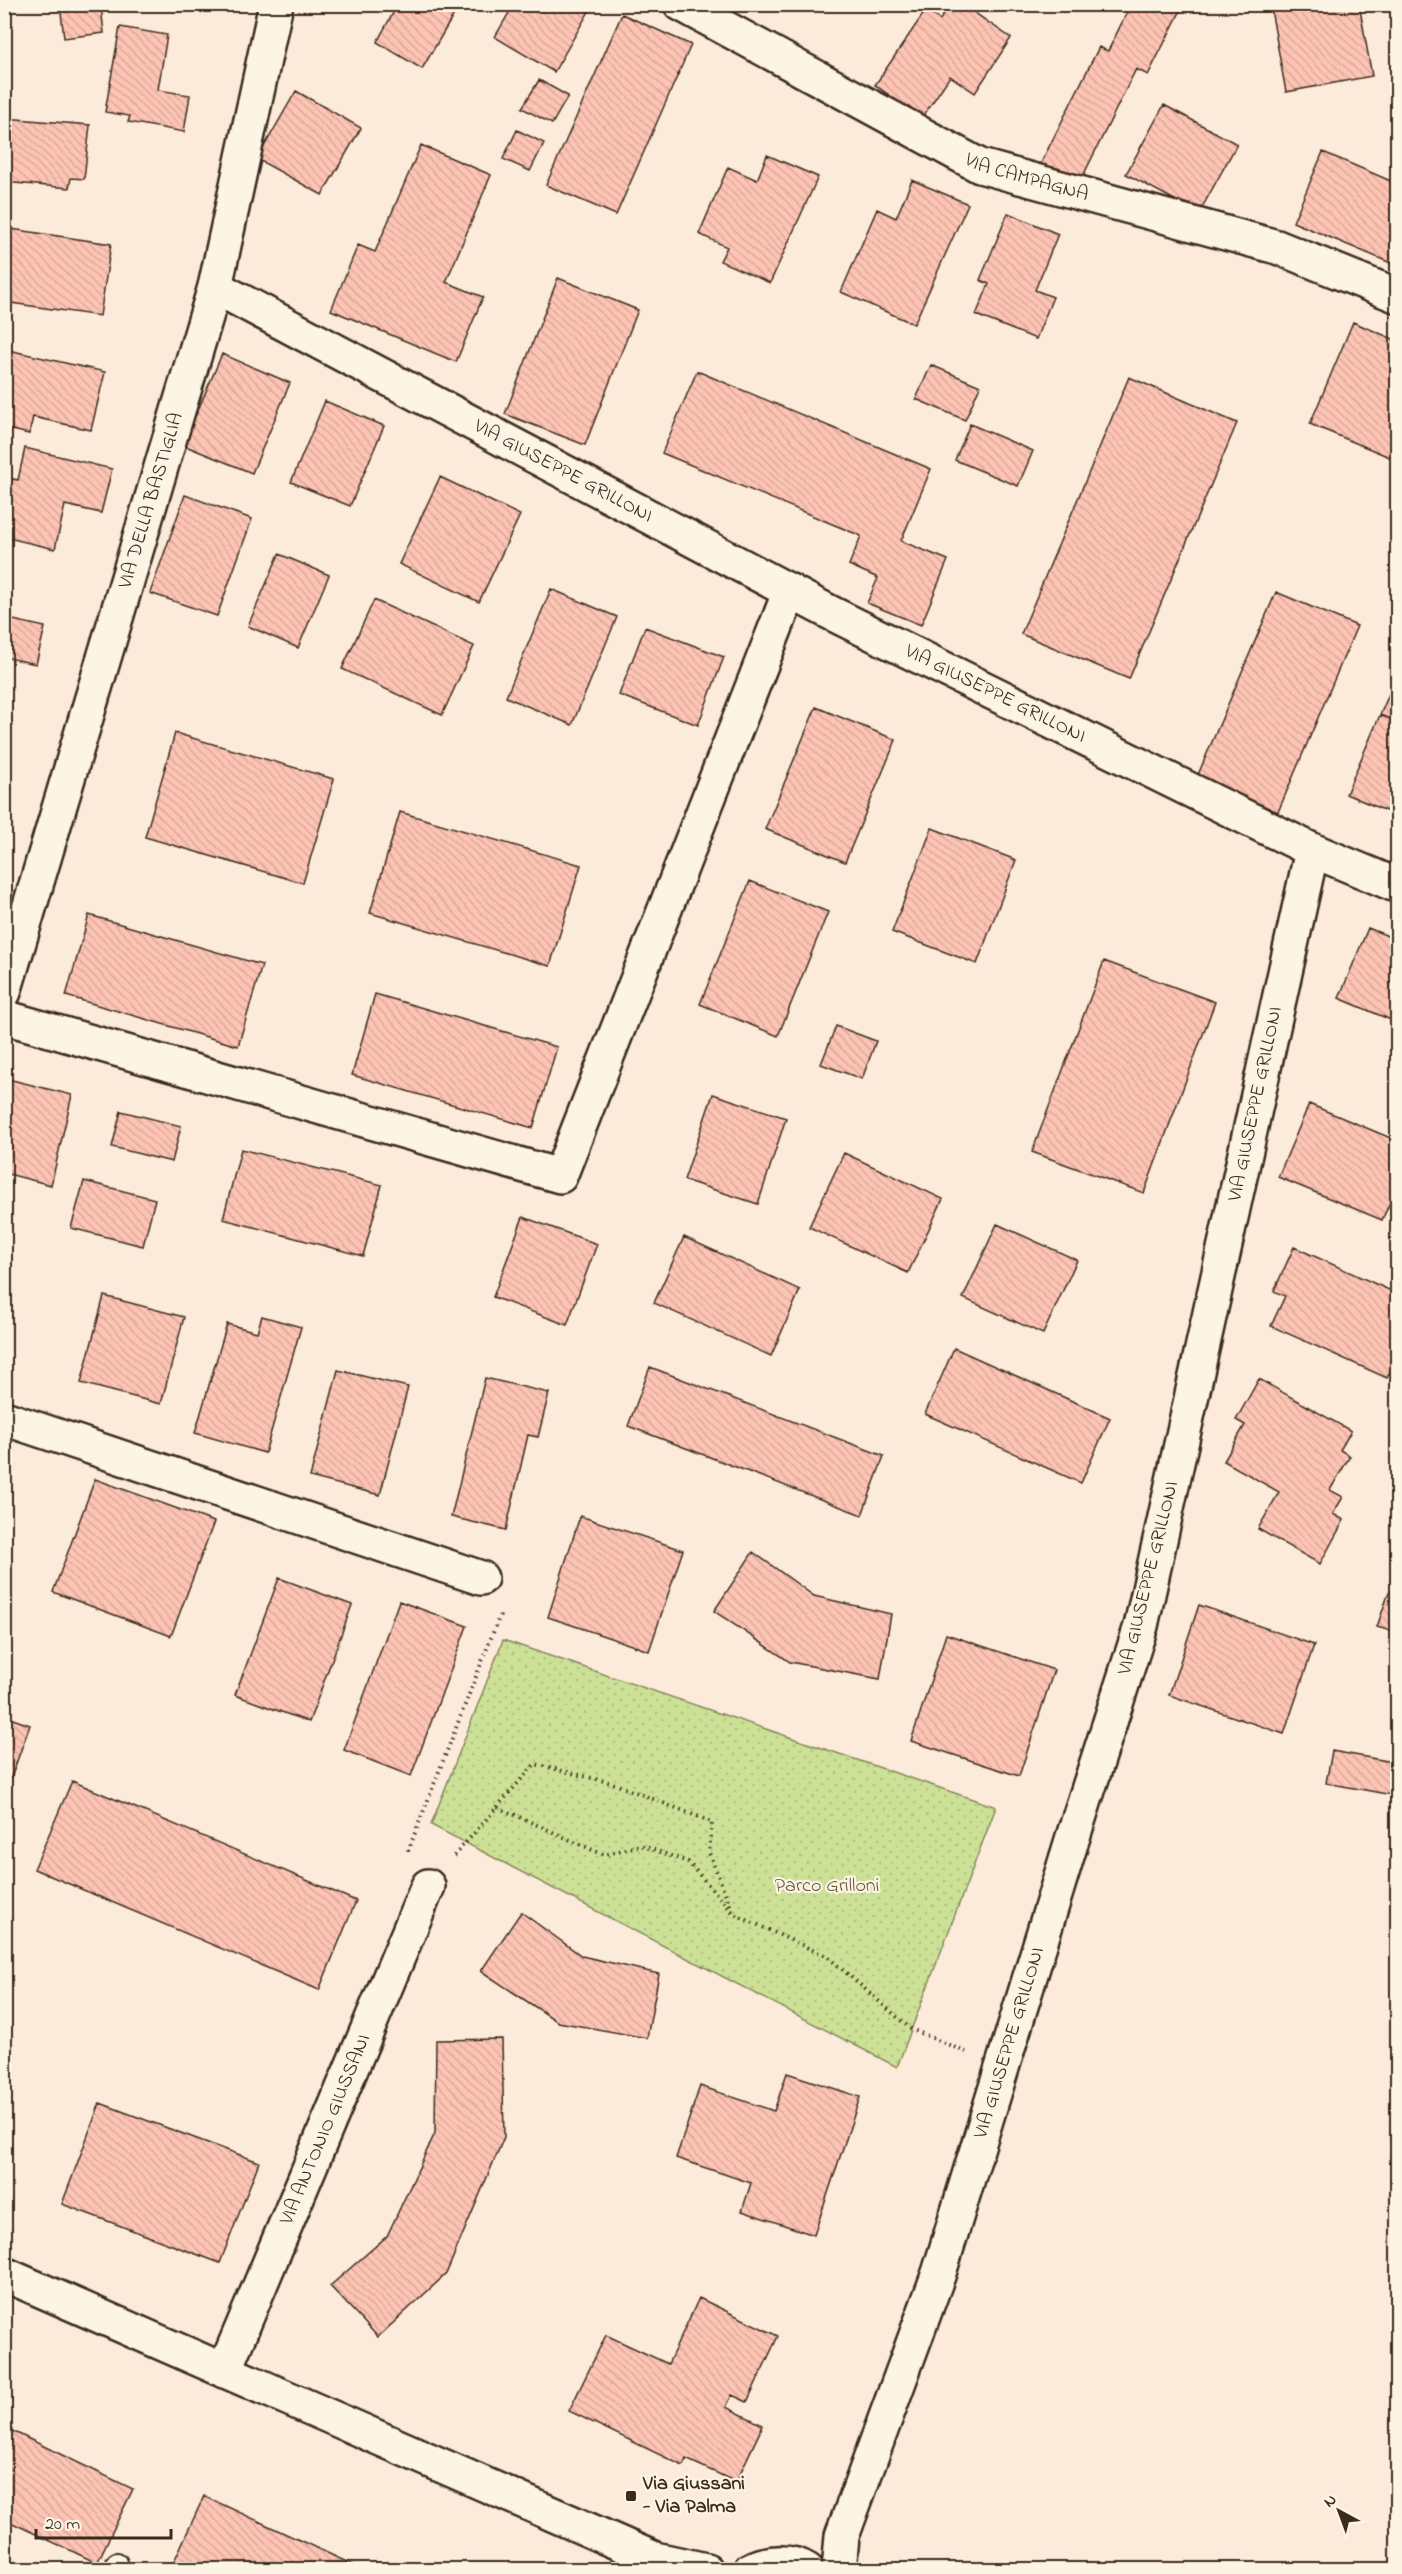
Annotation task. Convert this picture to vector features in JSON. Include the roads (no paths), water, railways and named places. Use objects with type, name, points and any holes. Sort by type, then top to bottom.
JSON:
[{"type":"street","name":"VIA DELLA BASTIGLIA","points":[[4,992],[215,287],[276,4]]},
{"type":"street","name":"VIA CAMPAGNA","points":[[681,4],[980,166],[1277,247],[1398,296]]},
{"type":"street","name":"VIA GIUSEPPE GRILLONI","points":[[215,287],[833,615],[1312,850],[1142,1626],[939,2273],[842,2536],[839,2570]]},
{"type":"street","points":[[4,1017],[560,1176],[790,591]]},
{"type":"street","points":[[1312,850],[1398,886]]},
{"type":"street","points":[[4,1418],[481,1578]]},
{"type":"street","name":"VIA ANTONIO GIUSSANI","points":[[224,2371],[428,1886]]},
{"type":"street","points":[[4,2274],[659,2564],[706,2570]]},
{"type":"street","points":[[750,2570],[757,2565],[779,2562],[805,2568],[842,2536]]},
{"type":"place","name":"Via Giussani - Via Palma","points":[[631,2496]]},
{"type":"park label","name":"Parco Grilloni","points":[[827,1886]]}]
